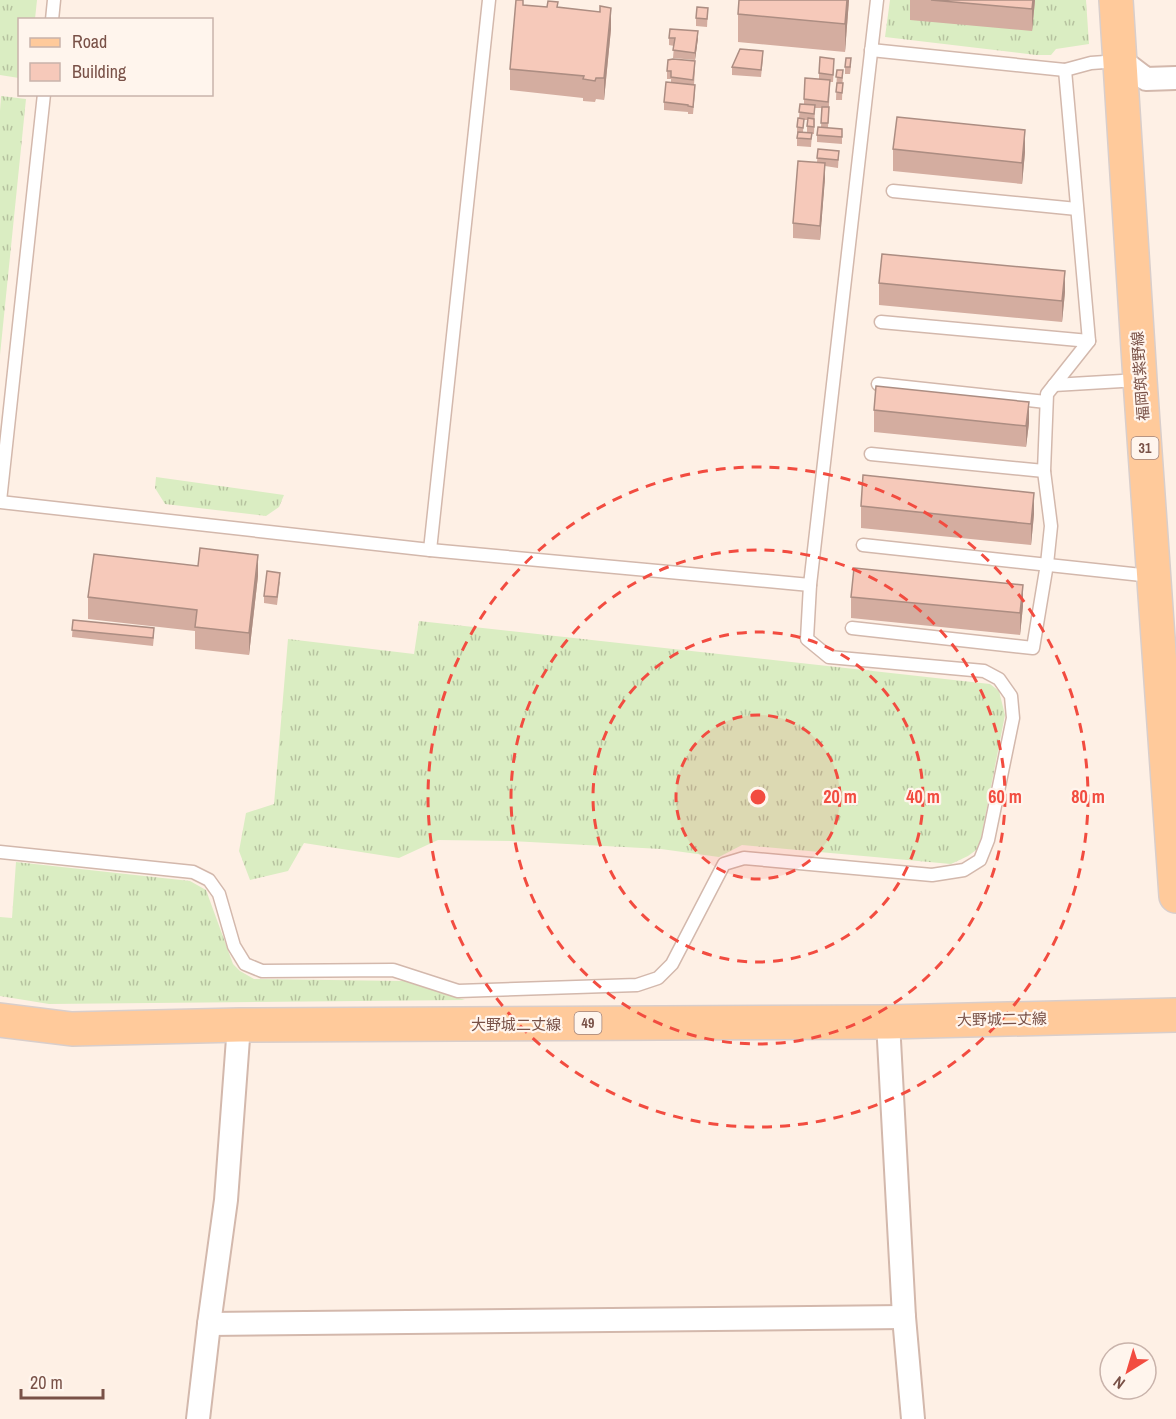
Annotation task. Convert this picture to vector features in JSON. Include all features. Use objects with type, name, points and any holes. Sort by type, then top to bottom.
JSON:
[{"type":"main road","name":"福岡筑紫野線","points":[[1116,0],[1140,380],[1172,785],[1176,896]]},
{"type":"main road","name":"大野城二丈線","points":[[0,1020],[72,1029],[238,1025],[888,1022],[1176,1016]]},
{"type":"street","points":[[1120,60],[1146,80],[1176,78]]},
{"type":"street","points":[[888,1022],[904,1317],[913,1419]]},
{"type":"street","points":[[198,1419],[226,1200],[238,1025]]},
{"type":"street","points":[[209,1324],[904,1317]]},
{"type":"lane","points":[[52,18],[54,0]]},
{"type":"lane","points":[[430,550],[489,0]]},
{"type":"lane","points":[[0,852],[193,872],[209,880],[219,894],[234,946],[245,964],[262,971],[393,970],[458,991],[637,985],[658,978],[672,964],[724,864],[744,858],[932,875],[964,870],[980,860],[988,840],[1013,718],[1011,696],[999,679],[984,671],[829,657],[807,639],[810,585],[877,0]]},
{"type":"lane","points":[[871,50],[1065,70],[1091,63],[1120,60]]},
{"type":"lane","points":[[852,628],[1033,648],[1051,526],[1044,471],[1047,394],[1089,341],[1065,70]]},
{"type":"lane","points":[[44,96],[0,501],[430,550],[810,585]]},
{"type":"lane","points":[[893,191],[1077,209]]},
{"type":"lane","points":[[881,322],[1089,341]]},
{"type":"lane","points":[[1054,385],[1140,380]]},
{"type":"lane","points":[[878,384],[1046,402]]},
{"type":"lane","points":[[871,454],[1044,471]]},
{"type":"lane","points":[[863,545],[1154,576]]},
{"type":"green space","points":[[0,0],[37,0],[35,18],[18,18],[18,78],[0,75]]},
{"type":"green space","points":[[890,0],[1086,0],[1089,44],[1056,49],[1051,55],[1036,55],[885,37]]},
{"type":"green space","points":[[1,96],[26,99],[0,355],[0,111]]},
{"type":"green space","points":[[156,477],[284,495],[279,507],[266,516],[165,504],[155,488]]},
{"type":"green space","points":[[419,621],[990,684],[999,691],[1005,715],[979,848],[951,864],[742,845],[719,857],[661,849],[511,841],[438,840],[399,858],[304,843],[288,871],[250,880],[239,851],[246,813],[274,804],[288,639],[414,654]]},
{"type":"green space","points":[[16,862],[190,881],[206,890],[233,964],[254,979],[405,981],[465,1000],[49,1004],[0,996],[0,917],[12,918]]},
{"type":"building","points":[[516,0],[523,0],[523,5],[547,7],[548,1],[558,2],[557,7],[600,12],[600,6],[611,8],[604,78],[596,78],[595,81],[583,79],[584,76],[510,69]]},
{"type":"building","points":[[739,0],[847,0],[845,24],[738,14]]},
{"type":"building","points":[[931,0],[1033,0],[1032,9]]},
{"type":"building","points":[[697,7],[708,8],[707,19],[696,18]]},
{"type":"building","points":[[670,29],[698,31],[695,53],[673,50],[675,38],[669,38]]},
{"type":"building","points":[[740,49],[763,51],[761,70],[732,67]]},
{"type":"building","points":[[820,57],[834,59],[833,75],[819,73]]},
{"type":"building","points":[[846,58],[851,58],[850,67],[845,67]]},
{"type":"building","points":[[668,60],[695,61],[693,80],[671,77],[671,71],[667,71]]},
{"type":"building","points":[[837,70],[843,70],[842,78],[836,77]]},
{"type":"building","points":[[805,78],[830,80],[828,102],[804,99]]},
{"type":"building","points":[[666,82],[695,85],[693,107],[664,102]]},
{"type":"building","points":[[837,83],[843,83],[842,93],[836,92]]},
{"type":"building","points":[[800,104],[815,105],[814,114],[799,112]]},
{"type":"building","points":[[822,107],[829,107],[828,123],[821,123]]},
{"type":"building","points":[[897,117],[1025,130],[1022,163],[893,149]]},
{"type":"building","points":[[798,118],[804,119],[803,128],[797,127]]},
{"type":"building","points":[[808,118],[814,119],[814,127],[807,126]]},
{"type":"building","points":[[818,127],[842,129],[842,137],[817,135]]},
{"type":"building","points":[[798,132],[812,133],[811,139],[797,138]]},
{"type":"building","points":[[818,149],[839,151],[838,160],[817,158]]},
{"type":"building","points":[[798,161],[825,163],[820,226],[793,223]]},
{"type":"building","points":[[882,254],[1065,271],[1062,301],[879,283]]},
{"type":"building","points":[[876,386],[1029,402],[1026,426],[874,410]]},
{"type":"building","points":[[863,475],[1034,493],[1031,524],[861,506]]},
{"type":"building","points":[[200,548],[258,555],[249,633],[195,627],[197,610],[88,597],[94,554],[198,566]]},
{"type":"building","points":[[854,568],[1023,585],[1020,613],[851,597]]},
{"type":"building","points":[[267,571],[280,573],[277,597],[264,596]]},
{"type":"building","points":[[73,620],[154,628],[153,638],[72,630]]}]
